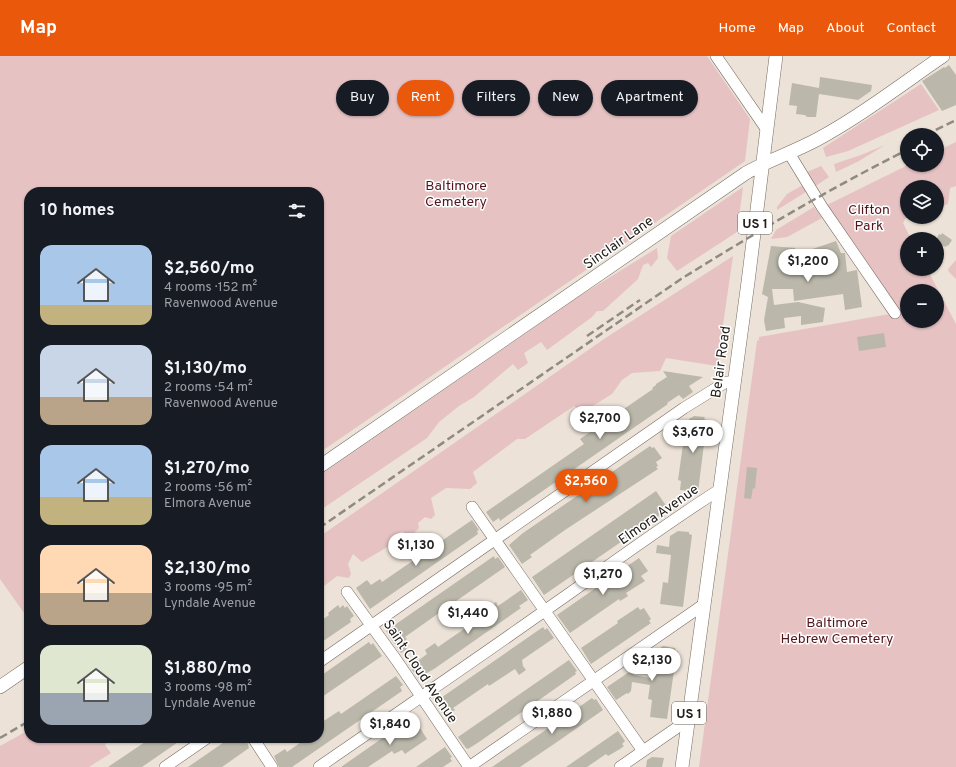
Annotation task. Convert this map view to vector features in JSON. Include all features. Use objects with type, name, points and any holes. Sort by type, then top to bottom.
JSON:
[{"type":"main road","name":"Belair Road","points":[[682,767],[776,56]]},
{"type":"main road","name":"Sinclair Lane","points":[[324,464],[746,173],[762,164],[789,154],[820,138],[944,56]]},
{"type":"main road","points":[[0,687],[24,670]]},
{"type":"street","points":[[716,56],[767,130]]},
{"type":"street","points":[[789,154],[822,207],[894,313]]},
{"type":"street","points":[[324,659],[684,408],[726,382],[734,382]]},
{"type":"street","name":"Elmora Avenue","points":[[319,767],[545,611],[655,534],[678,516],[719,490]]},
{"type":"street","points":[[472,507],[643,751]]},
{"type":"street","name":"Saint Cloud Avenue","points":[[348,592],[469,767]]},
{"type":"street","points":[[469,767],[703,605]]},
{"type":"street","points":[[620,767],[688,720]]},
{"type":"street","points":[[165,767],[200,743]]},
{"type":"street","points":[[256,743],[272,767]]},
{"type":"green space","name":"Baltimore Cemetery","points":[[0,56],[707,56],[750,119],[745,161],[324,450],[324,187],[24,187],[24,613],[0,579]]},
{"type":"green space","points":[[921,84],[939,110],[848,151],[826,157],[823,148]]},
{"type":"green space","name":"Baltimore Hebrew Cemetery","points":[[956,142],[956,186],[950,188],[948,204],[944,205],[944,180],[900,180],[900,224],[904,224],[908,232],[900,232],[900,276],[931,276],[935,284],[900,284],[900,311],[827,205],[900,169],[900,172],[944,172],[944,148]]},
{"type":"green space","points":[[885,145],[859,161],[836,172],[834,164]]},
{"type":"green space","points":[[821,166],[829,177],[814,187],[807,172]]},
{"type":"green space","points":[[803,185],[809,190],[777,210],[777,207],[787,194]]},
{"type":"green space","points":[[743,187],[737,232],[677,271],[667,258],[671,236]]},
{"type":"green space","points":[[814,207],[822,218],[787,237],[771,239],[776,230]]},
{"type":"green space","points":[[657,248],[658,258],[651,267],[648,263],[643,265],[638,279],[603,311],[597,311],[592,317],[547,350],[541,342],[524,353],[528,363],[518,370],[513,364],[474,397],[459,406],[439,422],[427,438],[324,508],[324,473],[578,297]]},
{"type":"green space","points":[[733,256],[717,366],[666,358],[660,371],[632,373],[622,380],[612,394],[583,412],[574,406],[525,439],[517,439],[473,472],[477,483],[470,489],[446,488],[431,498],[435,515],[431,519],[425,517],[418,523],[419,528],[410,537],[402,531],[391,539],[389,546],[362,562],[353,554],[348,564],[351,574],[349,578],[337,576],[324,586],[324,534],[607,337]]},
{"type":"green space","points":[[956,260],[956,279],[948,269]]},
{"type":"green space","name":"Baltimore Hebrew Cemetery","points":[[944,301],[956,324],[956,767],[699,767],[757,341],[759,340],[759,337],[900,312],[900,328],[944,328]]},
{"type":"green space","points":[[24,733],[24,743],[106,743],[105,745],[111,753],[89,767],[0,767],[0,746]]},
{"type":"building","points":[[949,65],[956,75],[956,105],[942,111],[922,81]]},
{"type":"building","points":[[820,77],[872,85],[871,91],[858,100],[819,94],[816,117],[807,117],[805,115],[796,114],[797,106],[789,105],[792,83],[819,88]]},
{"type":"building","points":[[944,234],[952,240],[946,247],[944,246]]},
{"type":"building","points":[[836,241],[841,253],[845,253],[847,272],[857,270],[862,307],[845,310],[843,294],[794,301],[793,289],[772,289],[774,305],[798,302],[825,308],[823,322],[801,325],[801,316],[784,318],[785,328],[766,331],[764,320],[768,297],[762,294],[771,246],[795,248],[795,255]]},
{"type":"building","points":[[884,333],[886,347],[859,351],[857,337]]},
{"type":"building","points":[[663,371],[703,377],[689,386],[693,392],[683,399],[679,395],[500,521],[499,518],[493,522],[486,512],[584,444],[580,439],[653,389],[652,388],[656,384],[667,377]]},
{"type":"building","points":[[694,416],[705,417],[704,419],[707,420],[698,492],[680,490],[681,481],[678,480],[686,423],[689,424],[689,419]]},
{"type":"building","points":[[650,446],[652,448],[654,447],[662,458],[656,462],[658,466],[656,467],[658,469],[565,530],[530,555],[532,557],[522,564],[509,545],[523,533]]},
{"type":"building","points":[[747,467],[757,468],[755,489],[753,488],[751,499],[744,498]]},
{"type":"building","points":[[656,491],[667,507],[662,511],[663,513],[544,595],[532,577]]},
{"type":"building","points":[[472,520],[479,530],[477,531],[478,534],[370,609],[356,588],[367,580],[371,585],[380,579],[382,582]]},
{"type":"building","points":[[678,531],[689,532],[689,534],[692,535],[683,607],[660,604],[663,582],[668,583],[671,555],[656,553],[657,545],[669,547],[670,536]]},
{"type":"building","points":[[494,556],[495,559],[498,557],[505,567],[449,606],[450,608],[441,615],[439,613],[405,637],[407,639],[402,643],[407,649],[401,653],[386,631]]},
{"type":"building","points":[[639,558],[648,571],[641,576],[645,581],[626,593],[628,596],[620,601],[619,599],[570,633],[557,615]]},
{"type":"building","points":[[521,590],[528,600],[519,606],[521,608],[434,669],[418,678],[417,677],[410,667],[427,654],[425,650],[435,643],[438,647],[487,613],[485,610],[496,602],[498,606]]},
{"type":"building","points":[[338,605],[340,608],[343,605],[345,608],[347,606],[354,616],[350,619],[351,622],[324,641],[324,618],[329,615],[328,613]]},
{"type":"building","points":[[638,607],[640,610],[644,608],[651,619],[649,621],[651,623],[591,664],[581,648],[618,623],[617,621]]},
{"type":"building","points":[[543,627],[545,630],[547,628],[554,638],[522,660],[523,666],[526,670],[519,675],[515,669],[489,686],[488,684],[453,708],[455,710],[445,717],[435,702]]},
{"type":"building","points":[[369,642],[371,645],[373,643],[382,656],[324,696],[324,674]]},
{"type":"building","points":[[663,646],[675,648],[676,651],[678,651],[667,719],[650,717],[652,700],[648,699],[650,685],[632,682],[631,691],[616,700],[607,687],[635,668],[634,675],[650,678],[654,657],[658,657],[659,649]]},
{"type":"building","points":[[569,660],[577,671],[575,672],[576,674],[479,742],[468,749],[466,748],[458,737]]},
{"type":"building","points":[[396,676],[403,685],[400,687],[402,691],[292,767],[279,767],[274,756],[285,749],[287,752],[300,743],[324,743],[324,721],[339,711],[341,714]]},
{"type":"building","points":[[592,698],[594,700],[596,699],[603,710],[557,742],[520,767],[492,767]]},
{"type":"building","points":[[415,720],[427,739],[405,754],[402,750],[394,754],[392,751],[368,767],[341,767],[384,737],[386,739]]},
{"type":"building","points":[[618,731],[625,741],[622,744],[624,746],[620,749],[608,756],[606,754],[587,767],[566,767]]},
{"type":"building","points":[[144,743],[177,743],[142,767],[108,767]]},
{"type":"building","points":[[223,743],[248,743],[249,748],[222,767],[188,767]]},
{"type":"building","points":[[445,747],[452,757],[450,758],[452,761],[443,767],[416,767]]},
{"type":"building","points":[[652,757],[664,758],[662,767],[646,767],[647,760]]},
{"type":"railway","points":[[939,128],[956,120]]},
{"type":"railway","points":[[324,525],[681,279],[792,212],[900,154]]},
{"type":"railway","points":[[587,336],[640,300]]},
{"type":"railway","points":[[0,738],[24,724]]},
{"type":"park label","name":"Clifton Park","points":[[869,218]]}]
